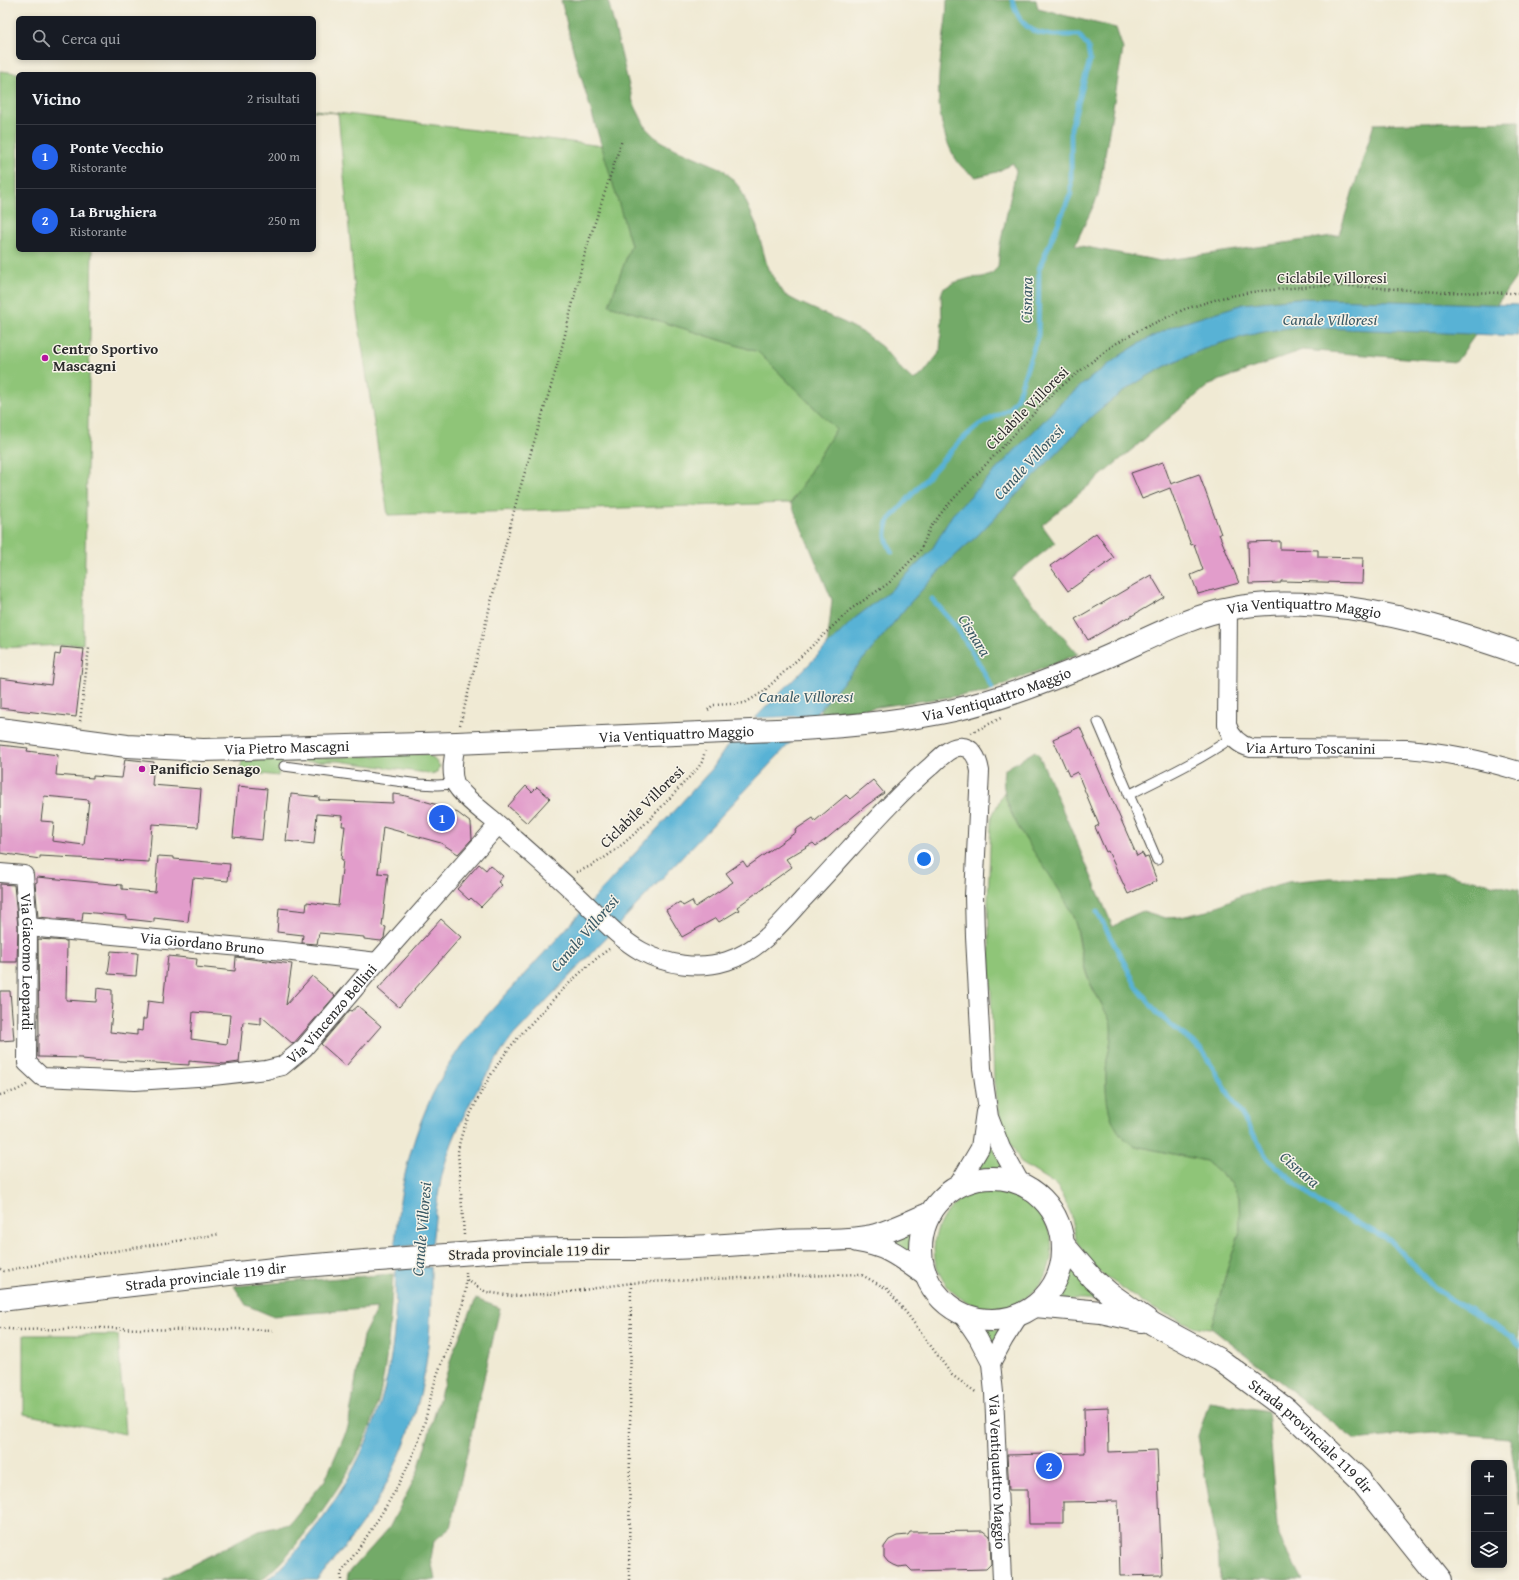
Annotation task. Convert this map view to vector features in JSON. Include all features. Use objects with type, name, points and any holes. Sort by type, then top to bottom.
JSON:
[{"type":"street","name":"Via Ventiquattro Maggio","points":[[456,743],[802,729],[892,721],[955,710],[987,701],[1088,665],[1191,620],[1228,609],[1261,605],[1300,604],[1355,608],[1435,626],[1519,653]]},
{"type":"street","name":"Via Arturo Toscanini","points":[[1228,609],[1228,725],[1229,731],[1233,737],[1244,746],[1251,748],[1430,750],[1519,771]]},
{"type":"street","name":"Via Pietro Mascagni","points":[[0,729],[127,746],[203,750],[456,743]]},
{"type":"street","points":[[456,743],[453,765],[455,784],[470,800],[567,885],[623,938],[640,951],[660,960],[676,964],[695,966],[712,965],[727,961],[744,954],[759,945],[916,779],[951,749],[960,747],[970,750],[976,756],[980,771],[974,896],[974,937],[985,1117],[980,1148],[957,1187]]},
{"type":"street","name":"Via Vincenzo Bellini","points":[[38,1074],[135,1081],[213,1076],[266,1070],[282,1066],[304,1048],[377,962],[498,825]]},
{"type":"street","name":"Via Giacomo Leopardi","points":[[0,874],[24,875],[28,927],[27,1063],[38,1074]]},
{"type":"street","name":"Via Giordano Bruno","points":[[28,927],[284,951],[377,962]]},
{"type":"street","points":[[985,1102],[994,1131],[1021,1184]]},
{"type":"street","points":[[991,1363],[1004,1339],[1028,1310],[1045,1296],[1054,1285],[1061,1265],[1063,1244],[1061,1231],[1050,1208],[1042,1199],[1021,1184],[995,1178],[969,1182],[957,1187],[947,1194],[931,1213],[925,1224],[921,1250],[922,1263],[932,1287],[940,1298],[962,1314],[985,1320],[1009,1318],[1028,1310]]},
{"type":"street","name":"Strada provinciale 119 dir","points":[[0,1300],[283,1267],[488,1252],[551,1249],[706,1247],[844,1239],[870,1236],[887,1231],[931,1213]]},
{"type":"street","name":"Strada provinciale 119 dir","points":[[844,1239],[869,1243],[894,1252],[926,1275]]},
{"type":"street","name":"Strada provinciale 119 dir","points":[[1063,1244],[1093,1279],[1109,1293],[1153,1324],[1220,1360],[1286,1409],[1360,1480],[1440,1580]]},
{"type":"street","name":"Strada provinciale 119 dir","points":[[1028,1310],[1101,1312],[1153,1324]]},
{"type":"street","name":"Via Ventiquattro Maggio","points":[[962,1314],[991,1363],[994,1393],[1002,1580]]},
{"type":"lane","points":[[1098,722],[1128,795],[1158,860]]},
{"type":"lane","points":[[1128,795],[1194,762],[1233,737]]},
{"type":"lane","points":[[284,766],[419,784],[455,784]]},
{"type":"path","points":[[456,743],[518,495],[558,363],[585,253],[622,140]]},
{"type":"path","name":"Ciclabile Villoresi","points":[[708,710],[713,705],[746,703],[763,692],[851,609],[889,583],[920,551],[930,528],[945,508],[1054,392],[1112,346],[1137,331],[1185,309],[1221,298],[1279,288],[1352,286],[1439,292],[1519,293]]},
{"type":"path","points":[[77,740],[89,648]]},
{"type":"path","name":"Ciclabile Villoresi","points":[[567,885],[574,872],[597,863],[630,837],[698,768],[702,762],[705,750]]},
{"type":"path","points":[[458,1152],[459,1141],[477,1100],[515,1040],[587,966],[623,938]]},
{"type":"path","points":[[0,1095],[15,1091],[38,1074]]},
{"type":"path","points":[[0,1269],[4,1271],[72,1258],[220,1234]]},
{"type":"path","points":[[466,1280],[486,1292],[512,1296],[562,1292],[631,1283],[860,1274],[887,1289],[952,1375],[976,1393],[994,1393]]},
{"type":"path","points":[[629,1580],[631,1283]]},
{"type":"path","points":[[0,1328],[19,1330],[104,1328],[274,1330]]},
{"type":"path","points":[[340,1580],[341,1573],[387,1505],[408,1464],[421,1434],[439,1369]]},
{"type":"green space","points":[[561,0],[608,0],[633,102],[646,128],[655,137],[669,146],[723,169],[740,188],[756,224],[768,269],[785,295],[862,332],[882,347],[913,380],[922,375],[940,352],[942,318],[941,295],[943,289],[953,283],[970,278],[983,277],[992,273],[998,267],[1000,245],[1016,171],[1013,163],[997,172],[976,177],[961,166],[948,143],[941,117],[938,90],[947,0],[1036,0],[1038,9],[1116,28],[1123,49],[1098,196],[1075,245],[1161,261],[1339,235],[1374,124],[1519,121],[1517,276],[1456,362],[1302,350],[1210,384],[1042,525],[1055,543],[1011,578],[1078,654],[986,692],[820,715],[832,600],[791,503],[836,429],[758,352],[609,305],[631,245],[574,53]]},
{"type":"green space","name":"Centro Sportivo Mascagni","points":[[0,71],[16,73],[16,252],[92,252],[83,644],[0,648]]},
{"type":"green space","points":[[316,110],[338,113],[316,111]]},
{"type":"green space","points":[[338,113],[603,146],[631,245],[610,305],[758,352],[836,429],[791,503],[388,515],[357,313]]},
{"type":"green space","points":[[1035,751],[1039,755],[1113,927],[1125,919],[1143,911],[1165,918],[1181,917],[1207,911],[1242,895],[1288,882],[1329,878],[1391,879],[1418,874],[1445,874],[1519,890],[1519,1505],[1510,1438],[1432,1432],[1355,1440],[1211,1328],[1227,1270],[1240,1231],[1239,1197],[1232,1184],[1206,1161],[1136,1146],[1126,1140],[1112,1121],[1106,1084],[1107,1060],[1111,1035],[1110,1022],[1090,984],[1083,963],[1078,931],[1072,913],[1023,835],[1007,802],[1004,786],[1004,770]]},
{"type":"green space","points":[[426,754],[432,757],[440,766],[438,771],[433,774],[339,761],[284,762],[280,767],[278,776],[240,771],[242,761],[247,760]]},
{"type":"green space","points":[[1004,792],[1014,819],[1055,882],[1072,913],[1087,976],[1092,988],[1106,1011],[1111,1024],[1106,1084],[1109,1109],[1118,1131],[1126,1140],[1136,1146],[1206,1161],[1232,1184],[1239,1197],[1240,1231],[1227,1270],[1211,1328],[1196,1327],[1152,1308],[1096,1270],[1077,1243],[1071,1214],[1058,1186],[1021,1163],[1001,1123],[994,1083],[988,903],[991,818]]},
{"type":"green space","points":[[991,1143],[1004,1168],[976,1170],[987,1146]]},
{"type":"green space","points":[[993,1190],[1016,1194],[1035,1207],[1048,1226],[1052,1249],[1048,1272],[1035,1291],[1016,1304],[993,1308],[970,1304],[951,1291],[938,1272],[934,1249],[938,1226],[951,1207],[970,1194]]},
{"type":"green space","points":[[915,1231],[913,1256],[880,1237]]},
{"type":"green space","points":[[1072,1268],[1107,1301],[1058,1299]]},
{"type":"green space","points":[[393,1274],[385,1364],[379,1399],[374,1416],[356,1457],[316,1519],[284,1559],[261,1580],[163,1580],[255,1532],[289,1524],[325,1480],[348,1427],[363,1336],[377,1308],[272,1316],[246,1305],[234,1286]]},
{"type":"green space","points":[[476,1299],[500,1308],[450,1528],[434,1541],[431,1559],[435,1580],[347,1580],[348,1574],[389,1528],[417,1474],[453,1352]]},
{"type":"green space","points":[[1003,1329],[992,1348],[981,1330]]},
{"type":"green space","points":[[24,1335],[118,1335],[125,1434],[24,1414]]},
{"type":"green space","points":[[1209,1402],[1268,1411],[1279,1536],[1302,1580],[1220,1580],[1218,1549],[1198,1436]]},
{"type":"water","name":"Canale Villoresi","points":[[1297,298],[1519,305],[1519,336],[1297,327],[1241,337],[1189,355],[1163,367],[1139,381],[1093,415],[978,535],[946,564],[908,605],[814,716],[755,718],[855,618],[890,591],[931,551],[952,515],[1065,399],[1093,376],[1121,355],[1145,340],[1174,326],[1243,304]]},
{"type":"water","name":"Canale Villoresi","points":[[791,742],[513,1036],[481,1084],[455,1135],[441,1180],[432,1244],[395,1247],[402,1190],[416,1135],[438,1084],[452,1059],[469,1035],[712,769],[729,743]]},
{"type":"water","name":"Canale Villoresi","points":[[431,1267],[431,1300],[425,1372],[407,1437],[394,1469],[380,1496],[353,1536],[317,1580],[267,1580],[294,1554],[334,1501],[349,1478],[372,1428],[381,1402],[392,1349],[395,1321],[396,1269]]},
{"type":"pier","points":[[814,716],[812,718],[754,719],[755,718]]},
{"type":"building","points":[[1163,462],[1171,484],[1199,474],[1221,534],[1219,534],[1239,583],[1198,594],[1191,575],[1203,570],[1194,544],[1191,545],[1170,488],[1142,499],[1131,473]]},
{"type":"building","points":[[1096,533],[1114,558],[1068,591],[1050,566]]},
{"type":"building","points":[[1280,541],[1280,549],[1318,550],[1318,557],[1363,558],[1362,583],[1281,581],[1281,583],[1249,584],[1248,542]]},
{"type":"building","points":[[1151,575],[1164,597],[1088,640],[1075,619]]},
{"type":"building","points":[[61,647],[84,649],[76,717],[0,708],[0,678],[51,685],[55,654],[60,655]]},
{"type":"building","points":[[1080,727],[1137,856],[1142,853],[1145,858],[1148,857],[1157,881],[1128,894],[1095,827],[1099,825],[1077,772],[1069,776],[1053,739]]},
{"type":"building","points":[[0,745],[28,748],[27,751],[58,755],[56,775],[93,778],[93,776],[122,778],[125,759],[154,762],[152,785],[201,789],[198,827],[152,824],[149,862],[40,856],[40,859],[0,853]],"holes":[[[44,796],[89,800],[84,845],[52,841],[54,822],[41,821]]]},
{"type":"building","points":[[873,780],[884,793],[867,805],[825,840],[816,846],[813,843],[786,859],[792,867],[737,907],[739,910],[719,922],[716,918],[682,937],[666,910],[680,902],[683,906],[692,901],[695,907],[733,882],[726,873],[743,861],[747,867],[796,832],[795,830],[813,818],[815,821],[846,795],[850,799]]},
{"type":"building","points":[[238,786],[267,789],[262,840],[233,837]]},
{"type":"building","points":[[526,786],[532,792],[537,787],[550,798],[527,823],[508,806]]},
{"type":"building","points":[[291,794],[319,797],[319,800],[393,803],[393,794],[402,795],[438,805],[458,813],[471,823],[472,839],[458,854],[441,843],[383,827],[378,873],[388,874],[382,926],[386,927],[384,938],[381,941],[364,939],[364,937],[319,933],[317,944],[302,943],[303,935],[277,932],[279,908],[306,911],[307,902],[338,906],[345,826],[342,826],[343,816],[317,814],[314,844],[286,841]]},
{"type":"building","points":[[158,856],[174,857],[174,859],[230,864],[228,881],[193,878],[188,922],[154,918],[154,922],[127,919],[127,916],[83,912],[82,921],[38,917],[35,883],[37,882],[37,877],[122,885],[122,889],[155,892]]},
{"type":"building","points":[[479,864],[486,870],[490,865],[503,876],[498,882],[502,885],[481,907],[471,898],[469,900],[457,889]]},
{"type":"building","points":[[0,884],[14,885],[18,927],[17,962],[0,962]]},
{"type":"building","points":[[441,919],[461,937],[399,1007],[378,989]]},
{"type":"building","points":[[38,939],[67,941],[66,1000],[96,1002],[97,988],[112,990],[113,1004],[110,1032],[137,1035],[137,1030],[142,1031],[143,1019],[146,1019],[148,1001],[163,1003],[168,956],[197,959],[196,967],[235,971],[236,957],[292,964],[286,1005],[312,976],[335,996],[293,1044],[261,1016],[261,1024],[243,1022],[239,1062],[225,1064],[189,1061],[189,1065],[103,1061],[82,1058],[38,1057]],"holes":[[[193,1012],[230,1015],[227,1044],[191,1039]]]},
{"type":"building","points":[[111,951],[138,953],[136,976],[108,974]]},
{"type":"building","points":[[0,991],[10,991],[14,1040],[0,1041]]},
{"type":"building","points":[[358,1006],[381,1026],[346,1066],[321,1044],[350,1010],[352,1011]]},
{"type":"building","points":[[1108,1407],[1109,1452],[1157,1450],[1162,1575],[1120,1576],[1118,1501],[1063,1502],[1063,1524],[1029,1524],[1028,1490],[1009,1490],[1007,1455],[1085,1453],[1084,1408]]},
{"type":"building","points":[[984,1531],[990,1536],[991,1564],[986,1569],[912,1571],[907,1566],[898,1567],[893,1565],[884,1557],[884,1547],[889,1540],[897,1536],[908,1535],[910,1532]]},
{"type":"waterway","name":"Cisnara","points":[[892,552],[886,536],[886,529],[889,520],[960,441],[979,425],[1009,409],[1017,398],[1038,335],[1039,269],[1071,193],[1071,128],[1090,60],[1088,47],[1079,35],[1046,34],[1029,28],[1022,22],[1012,0]]},
{"type":"waterway","name":"Cisnara","points":[[932,599],[955,625],[977,660],[992,688]]},
{"type":"waterway","name":"Cisnara","points":[[1097,912],[1137,987],[1158,1014],[1202,1050],[1270,1161],[1320,1204],[1390,1240],[1435,1289],[1513,1337],[1519,1346]]},
{"type":"place","name":"Centro Sportivo Mascagni","points":[[45,358]]},
{"type":"place","name":"Panificio Senago","points":[[142,769]]},
{"type":"place","name":"Ponte Vecchio","points":[[442,818]]},
{"type":"place","name":"La Brughiera","points":[[1049,1466]]}]
